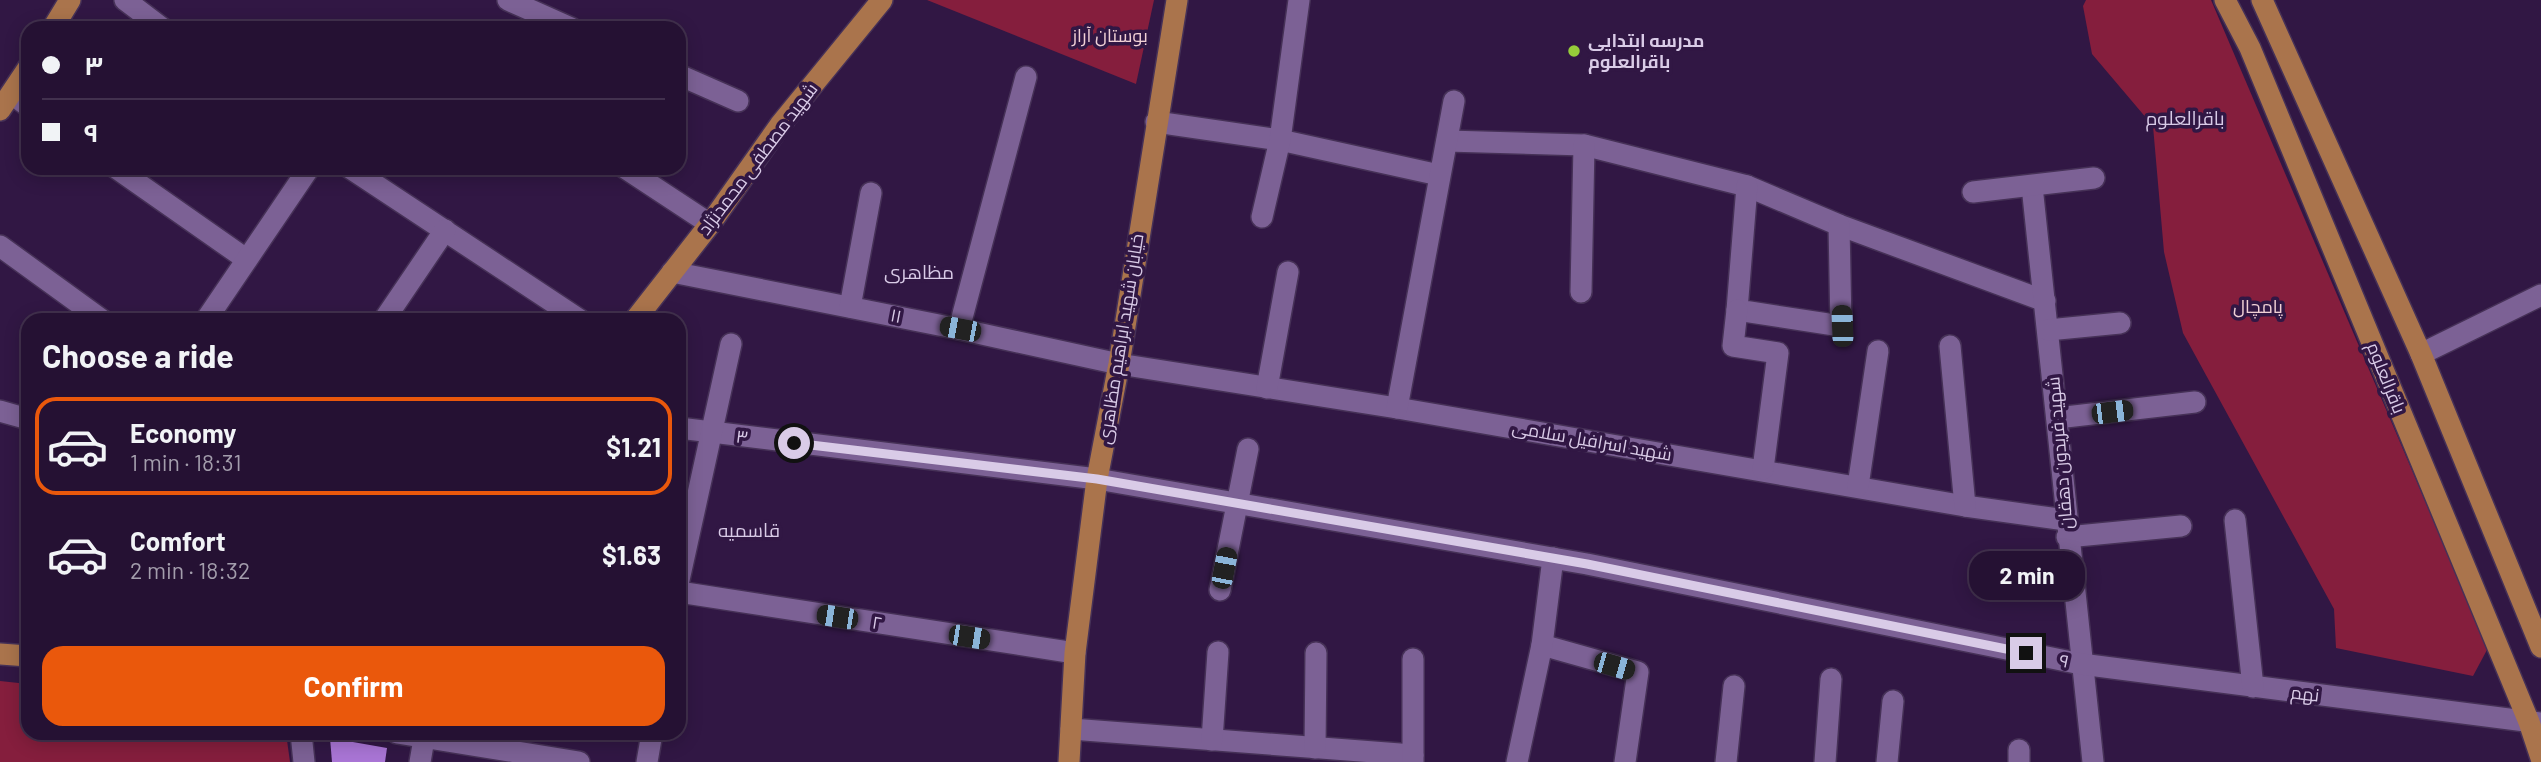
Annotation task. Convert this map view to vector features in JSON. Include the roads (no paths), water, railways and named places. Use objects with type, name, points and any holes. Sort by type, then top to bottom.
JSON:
[{"type":"main road","points":[[57,21],[70,0]]},
{"type":"main road","name":"شهید مصطفی محمدنژاد","points":[[640,313],[780,125],[882,0]]},
{"type":"main road","name":"خیابان شهید ابراهیم مظاهری","points":[[1069,762],[1075,653],[1097,479],[1119,364],[1177,0]]},
{"type":"main road","name":"باقرالعلوم","points":[[2225,0],[2250,48],[2535,723],[2541,758]]},
{"type":"main road","points":[[2262,0],[2421,354],[2541,647]]},
{"type":"main road","points":[[13,103],[21,84]]},
{"type":"main road","points":[[0,654],[21,656]]},
{"type":"street","points":[[125,0],[153,21]]},
{"type":"street","points":[[508,0],[555,21]]},
{"type":"street","points":[[1262,217],[1280,140],[1299,0]]},
{"type":"street","points":[[960,329],[1026,77]]},
{"type":"street","points":[[686,78],[738,102]]},
{"type":"street","points":[[1397,408],[1454,101]]},
{"type":"street","points":[[1156,122],[1280,140],[1439,175]]},
{"type":"street","points":[[1447,141],[1584,145],[1747,187],[1839,225],[2045,301]]},
{"type":"street","points":[[1581,292],[1584,145]]},
{"type":"street","points":[[127,175],[246,259]]},
{"type":"street","points":[[211,313],[304,175]]},
{"type":"street","points":[[361,175],[570,313]]},
{"type":"street","points":[[636,175],[709,224]]},
{"type":"street","points":[[1973,192],[2094,178]]},
{"type":"street","name":"شهید فریدون دهقان","points":[[2032,186],[2093,762]]},
{"type":"street","points":[[1747,187],[1732,346],[1778,353],[1763,469]]},
{"type":"street","points":[[850,307],[872,193]]},
{"type":"street","points":[[1737,310],[1842,326],[1839,225]]},
{"type":"street","points":[[389,313],[445,230]]},
{"type":"street","points":[[0,246],[92,313]]},
{"type":"street","name":"۱۱","points":[[672,272],[960,329],[1119,364]]},
{"type":"street","points":[[1267,388],[1288,272]]},
{"type":"street","points":[[2421,354],[2541,295]]},
{"type":"street","points":[[2048,330],[2120,323]]},
{"type":"street","points":[[686,549],[731,344]]},
{"type":"street","points":[[1950,346],[1965,506]]},
{"type":"street","points":[[1858,485],[1878,351]]},
{"type":"street","name":"شهید اسرافیل سلامی","points":[[1119,364],[1858,485],[2067,528],[2181,526]]},
{"type":"street","points":[[2057,418],[2194,402]]},
{"type":"street","points":[[0,411],[21,417]]},
{"type":"street","name":"۳","points":[[686,429],[1097,479]]},
{"type":"street","points":[[1220,590],[1248,449]]},
{"type":"street","name":"۹","points":[[1097,479],[1553,558],[2081,664]]},
{"type":"street","points":[[2235,520],[2253,687]]},
{"type":"street","points":[[1517,762],[1542,645],[1553,558]]},
{"type":"street","name":"۲","points":[[686,593],[1075,653]]},
{"type":"street","points":[[1542,645],[1638,672],[1625,762]]},
{"type":"street","points":[[1212,740],[1218,652]]},
{"type":"street","points":[[1315,748],[1316,653]]},
{"type":"street","points":[[1071,729],[1413,758],[1413,659]]},
{"type":"street","name":"نهم","points":[[2081,664],[2535,723]]},
{"type":"street","points":[[1825,762],[1831,679]]},
{"type":"street","points":[[1726,762],[1734,686]]},
{"type":"street","points":[[1887,762],[1893,701]]},
{"type":"street","points":[[302,740],[304,762]]},
{"type":"street","points":[[420,762],[424,740]]},
{"type":"street","points":[[431,740],[576,762]]},
{"type":"street","points":[[647,762],[651,740]]},
{"type":"place","name":"مدرسه ابتدایی باقرالعلوم","points":[[1574,51]]},
{"type":"district","name":"باقرالعلوم","points":[[2185,118]]},
{"type":"district","name":"مظاهری","points":[[919,272]]},
{"type":"district","name":"قاسمیه","points":[[749,530]]},
{"type":"park label","name":"بوستان آراز","points":[[1110,36]]},
{"type":"park label","name":"پامچال","points":[[2258,307]]}]
